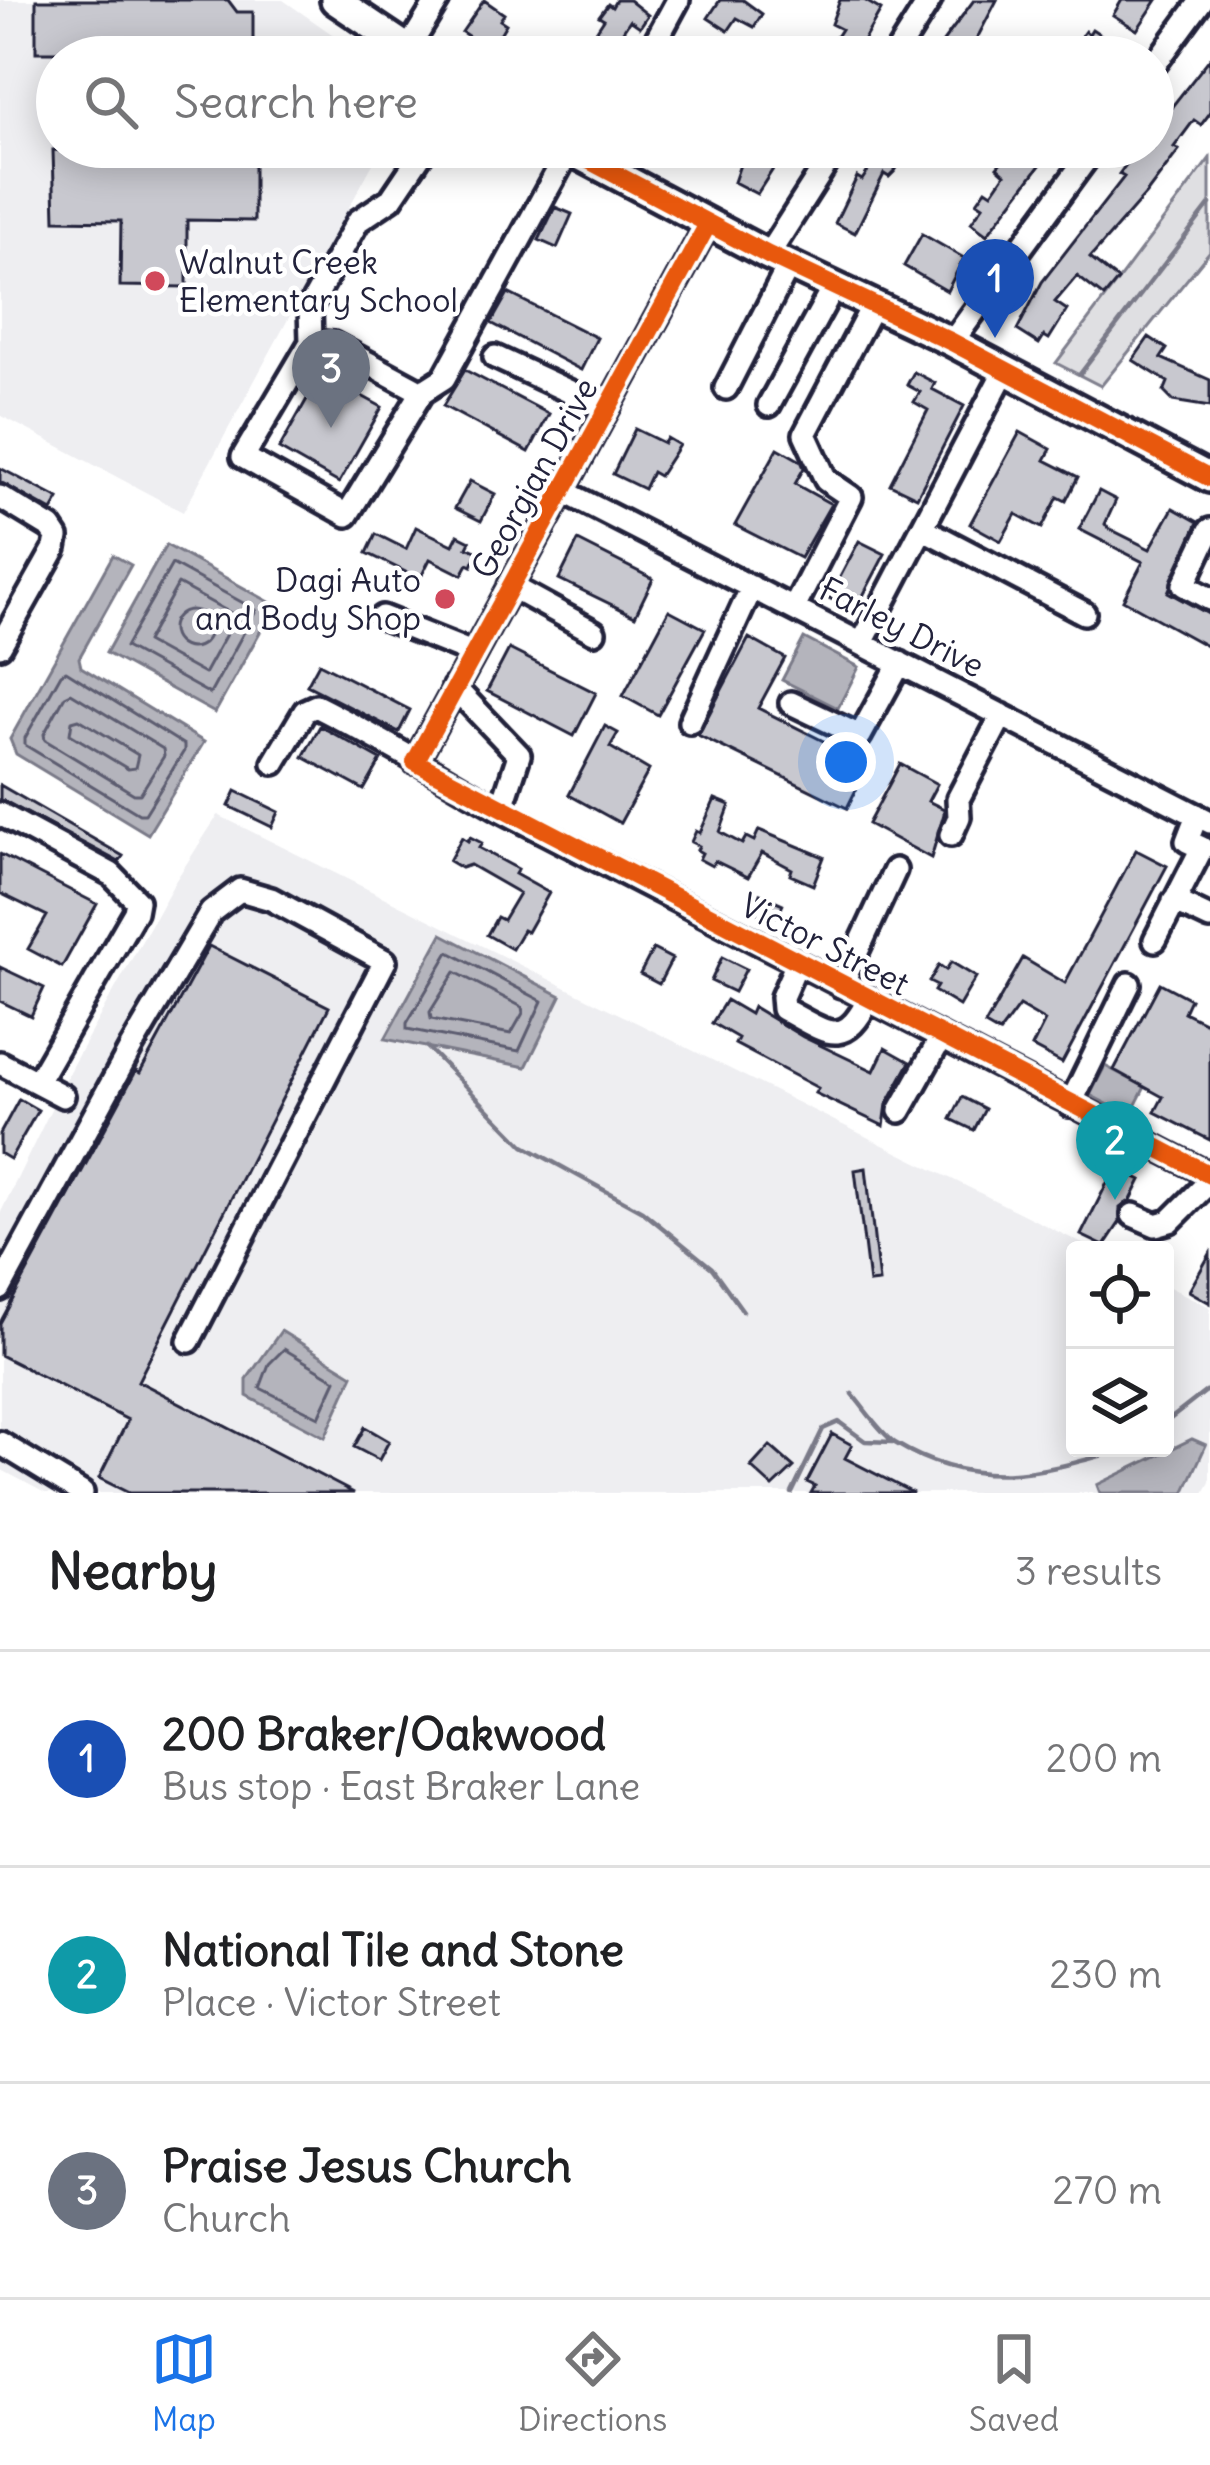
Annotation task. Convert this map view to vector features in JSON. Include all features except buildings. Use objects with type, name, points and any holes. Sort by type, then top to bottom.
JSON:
[{"type":"main road","points":[[335,0],[389,36]]},
{"type":"main road","points":[[619,168],[708,224],[952,342],[1210,478]]},
{"type":"street","points":[[422,36],[438,0]]},
{"type":"street","points":[[658,36],[678,0]]},
{"type":"street","points":[[907,36],[930,0]]},
{"type":"street","points":[[1174,38],[1202,0]]},
{"type":"street","points":[[412,168],[391,199],[358,221],[310,307],[311,342],[243,458],[347,515],[422,392],[444,378],[555,168]]},
{"type":"street","points":[[726,388],[779,260],[826,168]]},
{"type":"street","points":[[952,342],[1080,168]]},
{"type":"street","name":"Georgian Drive","points":[[415,762],[708,224]]},
{"type":"street","points":[[769,405],[834,286]]},
{"type":"street","points":[[794,608],[851,497],[826,480],[805,434],[873,305]]},
{"type":"street","points":[[311,342],[333,344],[422,392]]},
{"type":"street","points":[[496,357],[607,409]]},
{"type":"street","points":[[862,643],[1005,370]]},
{"type":"street","name":"Farley Drive","points":[[563,491],[1204,818]]},
{"type":"street","points":[[0,497],[51,528],[57,537],[0,646]]},
{"type":"street","points":[[922,528],[1084,613]]},
{"type":"street","points":[[1210,530],[1184,585],[1210,599]]},
{"type":"street","points":[[510,586],[594,632]]},
{"type":"street","points":[[690,722],[752,587]]},
{"type":"street","points":[[382,617],[472,653]]},
{"type":"street","points":[[791,703],[860,736],[900,663]]},
{"type":"street","points":[[454,687],[519,755],[501,810]]},
{"type":"street","name":"Victor Street","points":[[274,763],[304,711],[316,706],[391,744],[501,810],[1210,1178]]},
{"type":"street","points":[[951,835],[959,817],[958,799],[1001,716]]},
{"type":"street","points":[[0,814],[112,874],[136,901],[135,912],[37,1082]]},
{"type":"street","points":[[1154,940],[1204,857],[1202,848],[1186,841],[1204,818]]},
{"type":"street","points":[[841,986],[895,871]]},
{"type":"street","points":[[0,1289],[211,912],[240,890],[271,899],[385,961],[190,1340]]},
{"type":"street","points":[[1174,902],[1210,918]]},
{"type":"street","points":[[797,963],[782,997],[783,1009],[830,1033],[844,1033],[857,1024],[868,1000]]},
{"type":"street","points":[[1070,1105],[1130,984]]},
{"type":"street","points":[[900,1111],[941,1038]]},
{"type":"street","points":[[0,1063],[63,1096]]},
{"type":"street","points":[[1132,1215],[1156,1225],[1170,1221],[1210,1178]]},
{"type":"street","points":[[0,1443],[82,1493]]},
{"type":"shaded area","name":"Walnut Creek Elementary School","points":[[0,0],[283,0],[335,36],[36,36],[36,168],[371,168],[183,512],[0,415]]},
{"type":"shaded area","points":[[1210,158],[1210,251],[1101,386],[1056,363]]},
{"type":"shaded area","points":[[218,815],[1077,1241],[1066,1241],[1066,1457],[1174,1457],[1174,1289],[1210,1307],[1210,1482],[1204,1493],[45,1493],[0,1469],[0,1214],[72,1066],[176,880]]},
{"type":"water","points":[[166,545],[275,605],[215,713],[106,653]]},
{"type":"water","points":[[113,555],[131,565],[79,658],[81,667],[204,742],[148,834],[16,754],[10,739]]},
{"type":"water","points":[[804,638],[859,667],[838,708],[782,680]]},
{"type":"water","points":[[442,934],[561,996],[526,1067],[385,1039]]},
{"type":"water","points":[[1105,1066],[1145,1087],[1130,1116],[1090,1095]]},
{"type":"water","points":[[281,1331],[353,1375],[325,1437],[247,1396],[247,1379]]},
{"type":"water","points":[[1192,1439],[1206,1445],[1184,1493],[1100,1493],[1097,1485],[1155,1457],[1174,1457],[1174,1448]]},
{"type":"waterway","points":[[1080,374],[1210,204]]},
{"type":"waterway","points":[[427,1047],[524,1146],[642,1211],[712,1268],[743,1311]]},
{"type":"waterway","points":[[1174,1416],[1210,1388]]},
{"type":"waterway","points":[[852,1394],[895,1443],[954,1468],[1011,1473],[1095,1457]]},
{"type":"waterway","points":[[792,1493],[823,1429],[839,1422],[865,1441],[893,1442]]},
{"type":"cycle path","points":[[604,168],[768,255],[952,342],[1210,478]]},
{"type":"cycle path","points":[[708,224],[415,762],[1210,1175]]},
{"type":"place","name":"Walnut Creek Elementary School","points":[[155,281]]},
{"type":"place","name":"200 Braker/Oakwood","points":[[995,338]]},
{"type":"place","name":"Praise Jesus Church","points":[[331,428]]},
{"type":"place","name":"Dagi Auto and Body Shop","points":[[445,599]]},
{"type":"place","name":"National Tile and Stone","points":[[1115,1200]]}]
